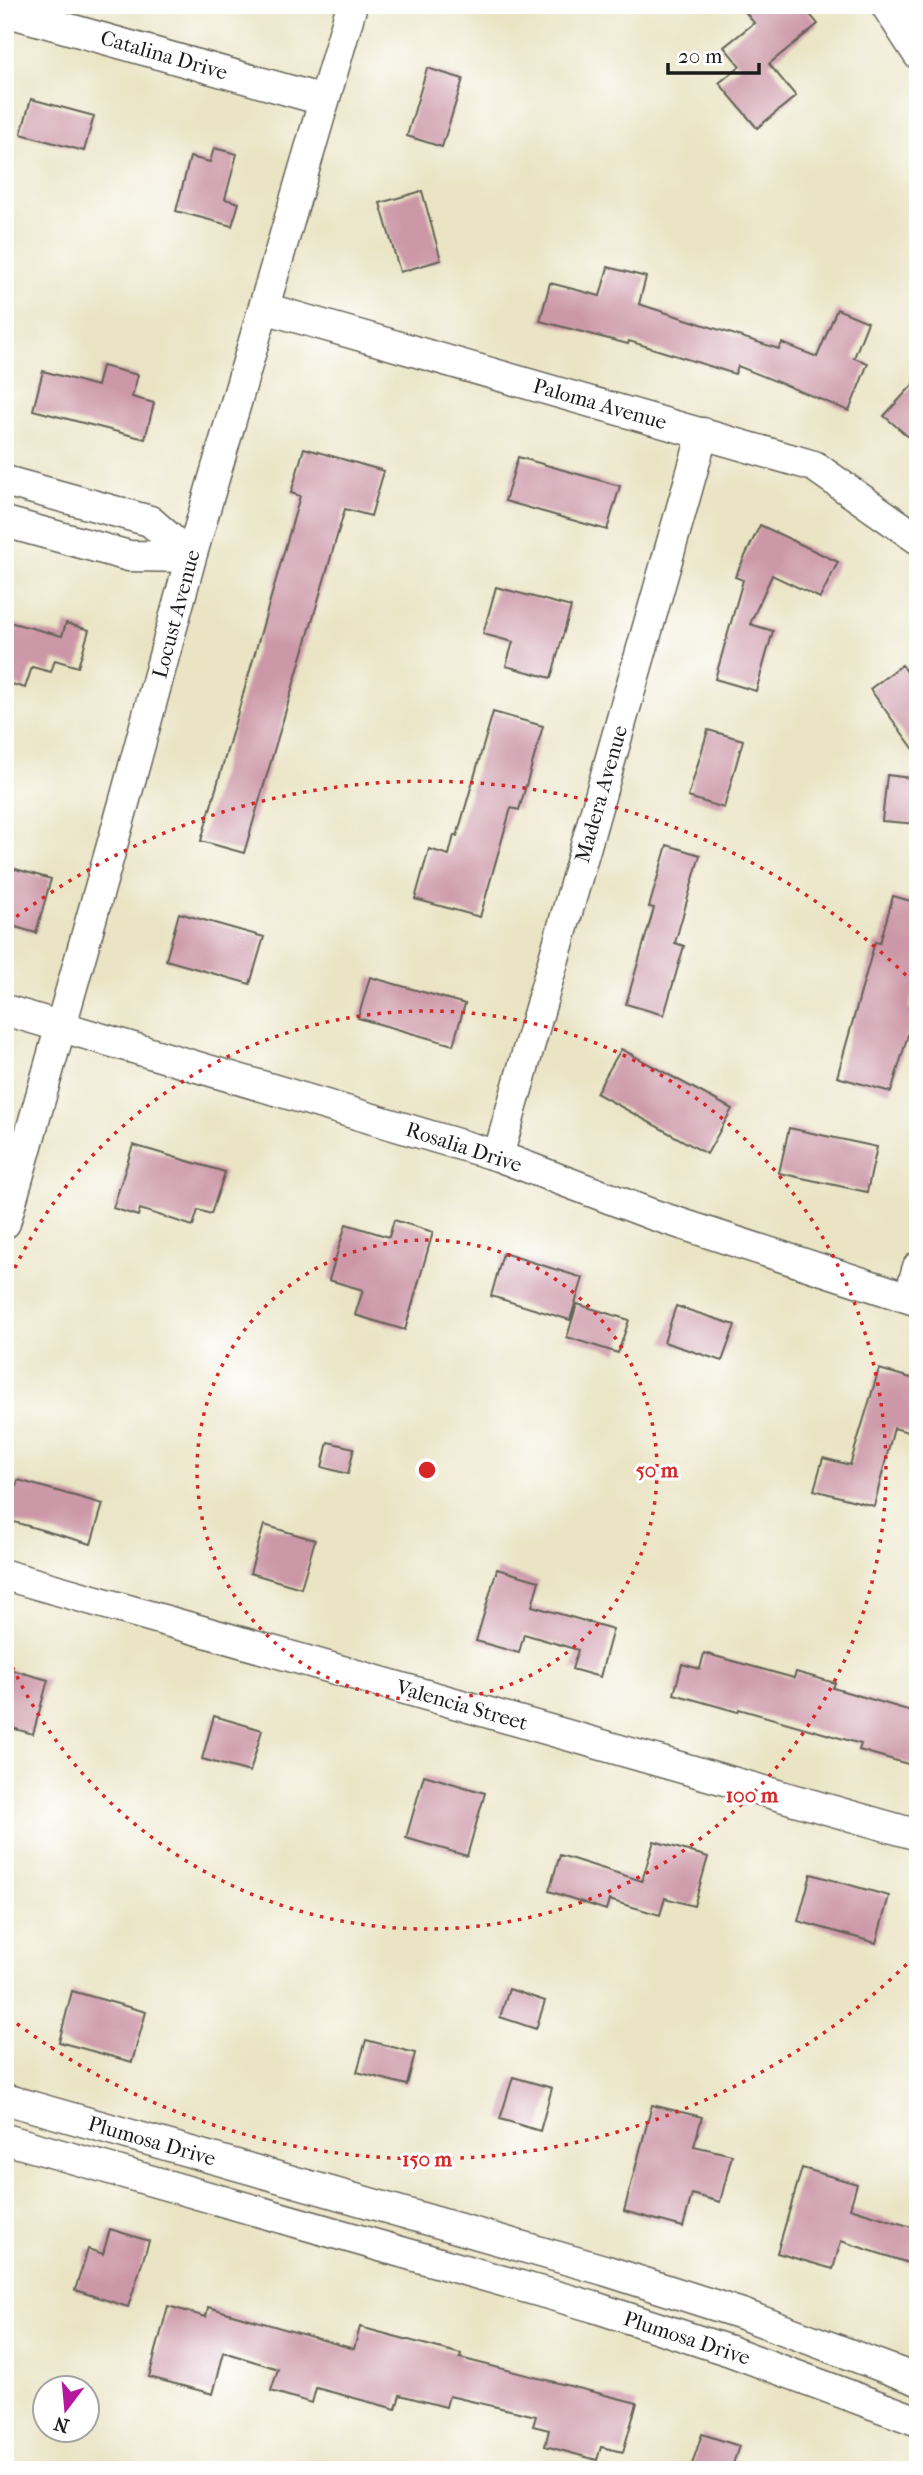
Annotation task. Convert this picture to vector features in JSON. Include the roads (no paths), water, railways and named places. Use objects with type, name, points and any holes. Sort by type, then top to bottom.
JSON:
[{"type":"street","name":"Locust Avenue","points":[[5,1223],[121,816],[191,557],[352,5]]},
{"type":"street","points":[[886,5],[918,54]]},
{"type":"street","name":"Catalina Drive","points":[[5,11],[323,100]]},
{"type":"street","name":"Paloma Avenue","points":[[264,308],[814,466],[918,539]]},
{"type":"street","name":"Madera Avenue","points":[[498,1156],[704,433]]},
{"type":"street","points":[[5,481],[150,521],[191,557]]},
{"type":"street","points":[[5,522],[128,556],[191,557]]},
{"type":"street","name":"Rosalia Drive","points":[[5,1010],[498,1156],[651,1214],[913,1299]]},
{"type":"street","points":[[913,1299],[918,1267]]},
{"type":"street","name":"Valencia Street","points":[[5,1575],[918,1835]]},
{"type":"street","name":"Plumosa Drive","points":[[5,2099],[604,2270],[742,2314],[918,2380]]},
{"type":"street","name":"Plumosa Drive","points":[[5,2139],[594,2307],[730,2351],[918,2421]]},
{"type":"street","points":[[452,2267],[460,2229]]}]
